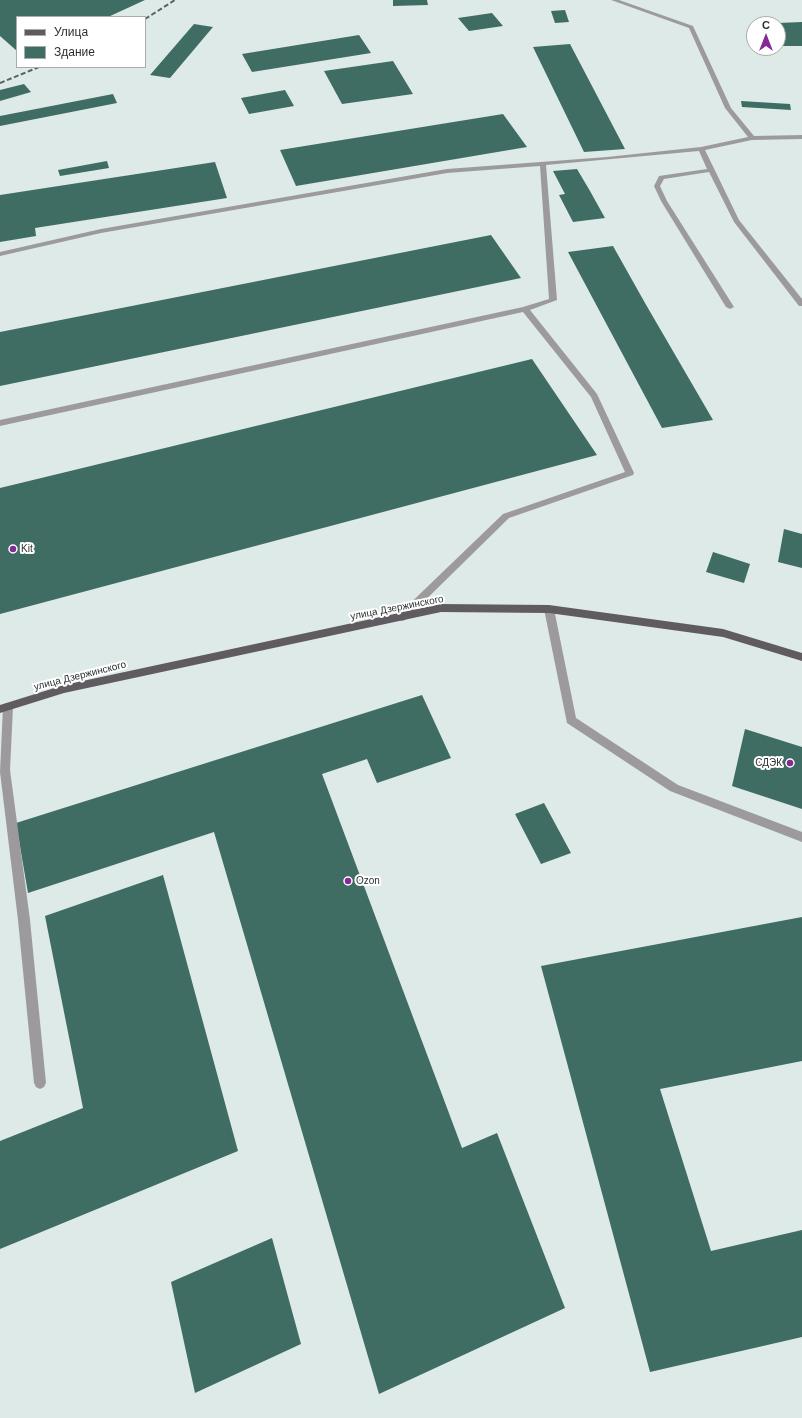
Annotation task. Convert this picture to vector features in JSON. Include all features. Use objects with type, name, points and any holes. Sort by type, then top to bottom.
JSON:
[{"type":"main road","name":"улица Дзержинского","points":[[4,708],[64,689],[441,608],[549,609],[723,633],[802,657]]},
{"type":"lane","points":[[614,0],[691,27],[728,108],[752,138]]},
{"type":"lane","points":[[0,254],[101,231],[447,170],[607,159],[701,149],[752,138],[802,137]]},
{"type":"lane","points":[[701,149],[736,221],[802,304]]},
{"type":"lane","points":[[0,423],[525,309],[553,300],[543,164]]},
{"type":"lane","points":[[712,170],[661,177],[657,186],[664,201],[730,307]]},
{"type":"lane","points":[[402,616],[506,516],[630,473],[594,396],[525,309]]},
{"type":"lane","points":[[549,609],[571,720],[674,788],[802,837]]},
{"type":"lane","points":[[4,708],[3,771],[24,920],[40,1083]]},
{"type":"building","points":[[0,0],[145,0],[110,16],[16,16],[16,50],[0,36]]},
{"type":"building","points":[[393,0],[427,0],[428,5],[393,6]]},
{"type":"building","points":[[565,10],[569,22],[555,23],[551,11]]},
{"type":"building","points":[[492,13],[503,26],[469,31],[458,18]]},
{"type":"building","points":[[802,22],[802,46],[786,46],[786,23]]},
{"type":"building","points":[[194,24],[213,27],[170,78],[150,75]]},
{"type":"building","points":[[359,35],[371,53],[252,72],[242,54]]},
{"type":"building","points":[[570,44],[625,149],[584,152],[533,47]]},
{"type":"building","points":[[393,61],[413,94],[342,104],[324,71]]},
{"type":"building","points":[[24,84],[31,92],[0,101],[0,90]]},
{"type":"building","points":[[285,90],[294,106],[249,114],[241,98]]},
{"type":"building","points":[[113,94],[117,103],[0,126],[0,116]]},
{"type":"building","points":[[741,101],[790,104],[791,110],[742,107]]},
{"type":"building","points":[[503,114],[527,147],[296,186],[280,150]]},
{"type":"building","points":[[107,161],[109,168],[60,176],[58,170]]},
{"type":"building","points":[[215,162],[227,198],[35,228],[36,236],[0,242],[0,195]]},
{"type":"building","points":[[577,169],[605,218],[573,222],[559,195],[565,194],[553,171]]},
{"type":"building","points":[[491,235],[521,278],[0,386],[0,332]]},
{"type":"building","points":[[613,246],[713,420],[662,428],[568,252]]},
{"type":"building","points":[[532,359],[597,455],[0,614],[0,488]]},
{"type":"building","points":[[784,529],[802,534],[802,568],[778,562]]},
{"type":"building","points":[[713,552],[750,564],[744,583],[706,572]]},
{"type":"building","points":[[422,695],[451,758],[377,783],[367,759],[322,774],[462,1148],[497,1133],[565,1308],[379,1394],[214,832],[28,893],[16,823]]},
{"type":"building","points":[[745,729],[802,747],[802,809],[732,786]]},
{"type":"building","points":[[544,803],[571,853],[541,864],[515,814]]},
{"type":"building","points":[[163,875],[238,1151],[0,1249],[0,1141],[83,1108],[45,916]]},
{"type":"building","points":[[802,917],[802,1061],[660,1089],[711,1251],[802,1230],[802,1337],[650,1372],[541,966]]},
{"type":"building","points":[[272,1238],[301,1344],[195,1393],[171,1282]]},
{"type":"railway","points":[[146,18],[175,0]]},
{"type":"railway","points":[[0,83],[37,68]]},
{"type":"place","name":"Kit","points":[[13,549]]},
{"type":"place","name":"СДЭК","points":[[790,763]]},
{"type":"place","name":"Ozon","points":[[348,881]]}]
